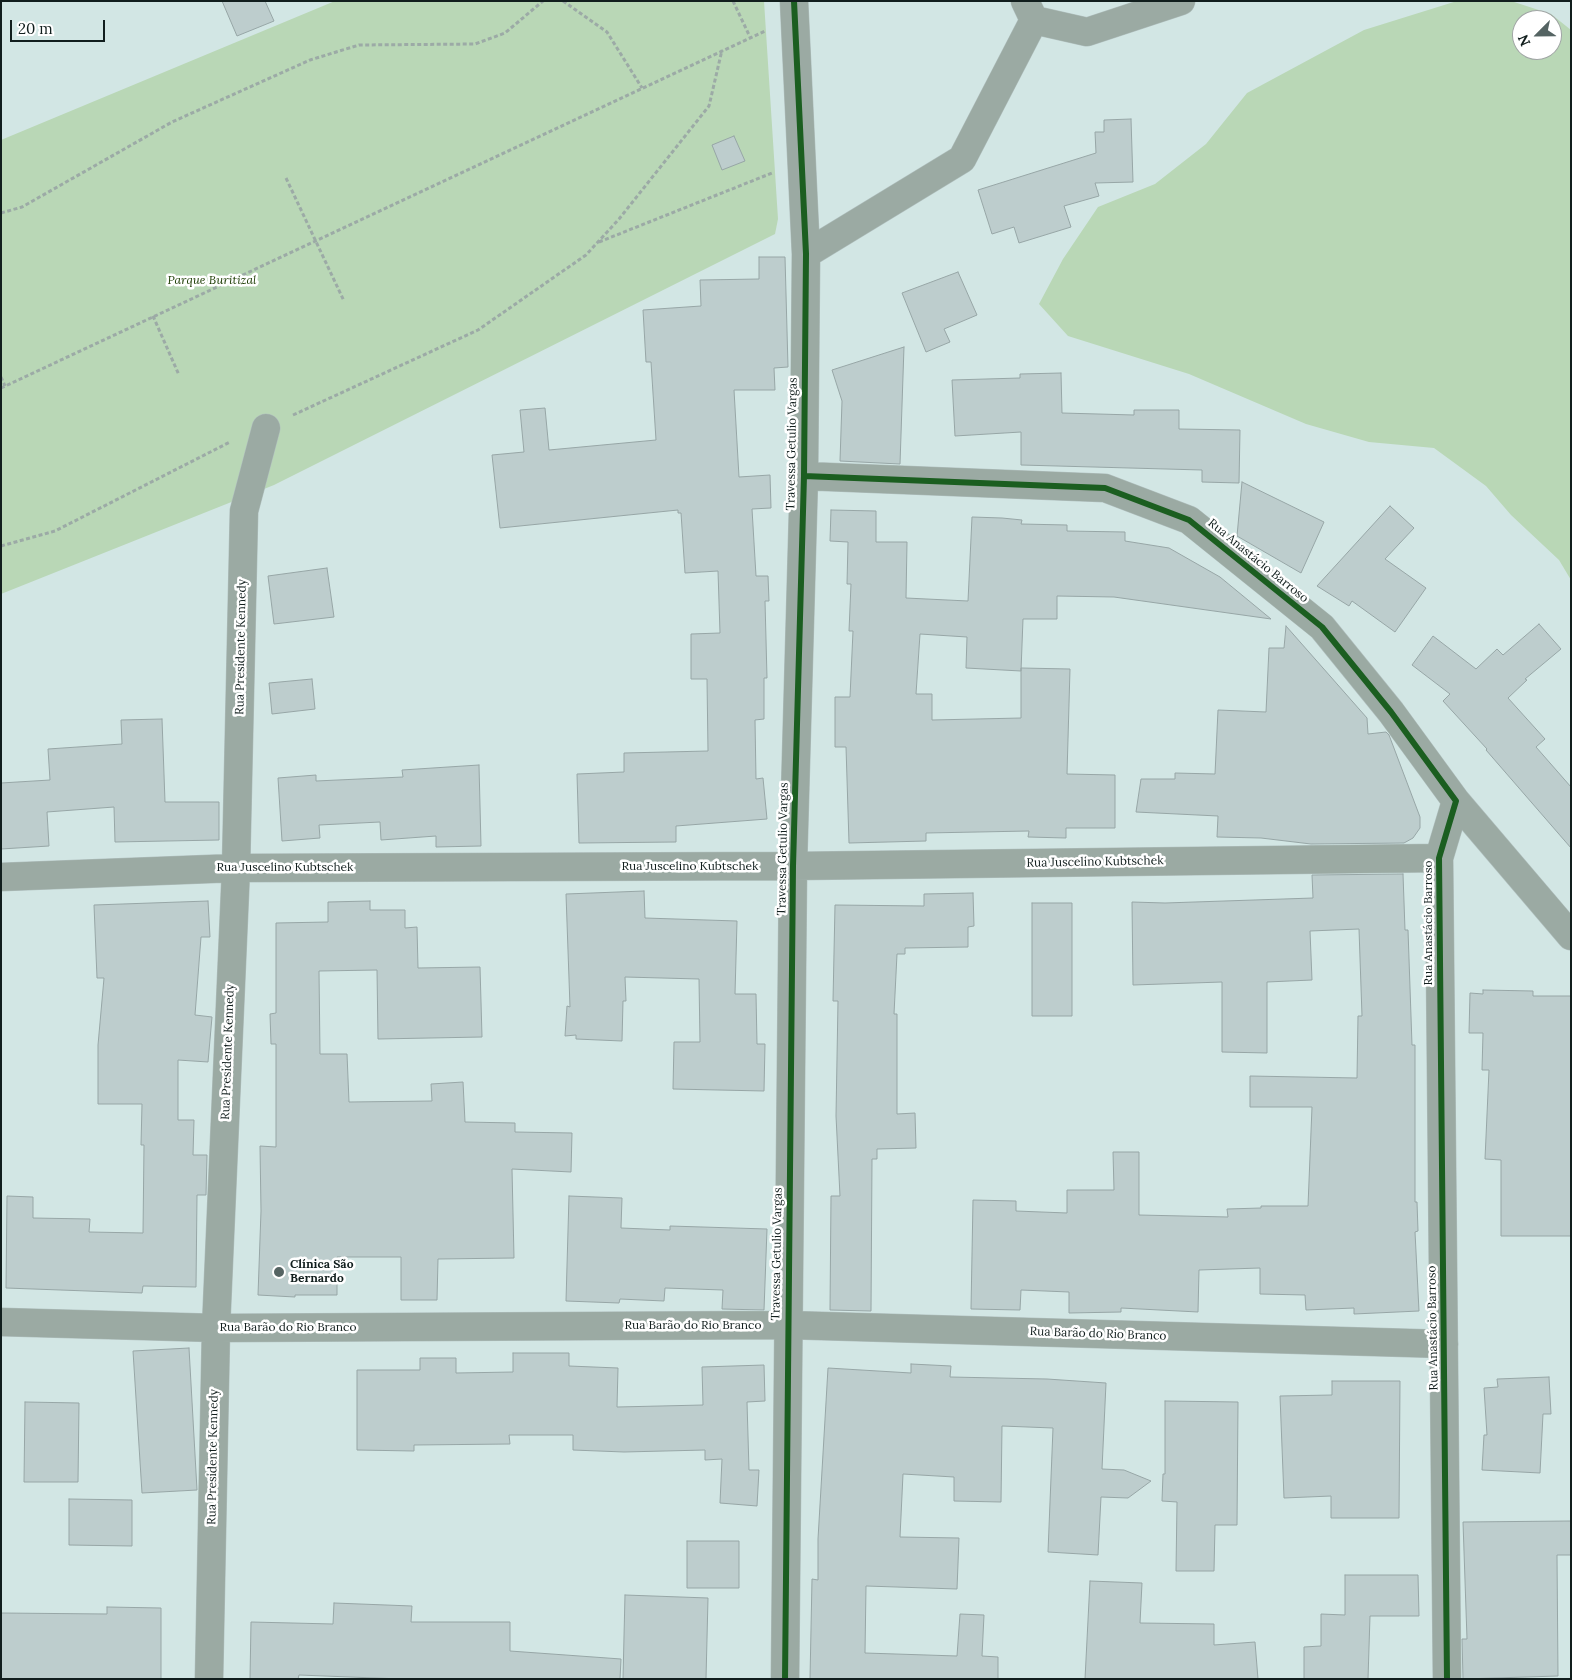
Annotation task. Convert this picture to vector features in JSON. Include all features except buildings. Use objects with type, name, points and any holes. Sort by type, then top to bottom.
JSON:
[{"type":"street","points":[[806,254],[962,158],[1030,10],[1087,32],[1181,1]]},
{"type":"street","name":"Travessa Getulio Vargas","points":[[785,1679],[793,866],[804,476],[806,254],[795,10]]},
{"type":"street","name":"Rua Presidente Kennedy","points":[[208,1679],[216,1328],[236,868],[244,511],[266,428]]},
{"type":"street","name":"Rua Anastácio Barroso","points":[[804,476],[1105,488],[1189,520],[1322,627],[1391,712],[1456,801],[1439,858],[1447,1679]]},
{"type":"street","points":[[1456,801],[1571,936]]},
{"type":"street","name":"Rua Juscelino Kubtschek","points":[[1,877],[236,868],[793,866],[1439,858]]},
{"type":"street","name":"Rua Barão do Rio Branco","points":[[1,1322],[216,1328],[787,1325],[1444,1344]]},
{"type":"path","points":[[1,213],[22,207],[172,122],[310,60],[359,45],[475,44],[505,33],[543,1]]},
{"type":"path","points":[[562,1],[607,32],[642,88]]},
{"type":"path","points":[[733,1],[750,37]]},
{"type":"path","points":[[1,377],[3,387],[750,37],[795,10]]},
{"type":"path","points":[[1,546],[54,531],[240,437],[266,428],[478,330],[586,255],[619,220],[709,106],[722,50]]},
{"type":"path","points":[[597,243],[802,160]]},
{"type":"path","points":[[286,178],[314,241],[344,301]]},
{"type":"path","points":[[153,316],[179,375]]},
{"type":"green space","name":"Parque Buritizal","points":[[335,1],[764,1],[778,219],[775,234],[274,485],[1,594],[1,140]]},
{"type":"green space","points":[[1457,1],[1511,1],[1539,10],[1512,10],[1512,60],[1562,60],[1562,23],[1571,30],[1571,580],[1559,560],[1511,515],[1486,486],[1434,448],[1369,442],[1306,424],[1189,374],[1068,336],[1039,304],[1063,259],[1098,207],[1155,184],[1206,144],[1247,93],[1364,30]]},
{"type":"cycle path","points":[[785,1679],[793,866],[804,476],[806,254],[794,1]]},
{"type":"cycle path","points":[[804,476],[1105,488],[1189,520],[1322,627],[1391,712],[1456,801],[1439,858],[1447,1679]]},
{"type":"place","name":"Clínica São Bernardo","points":[[279,1272]]}]
